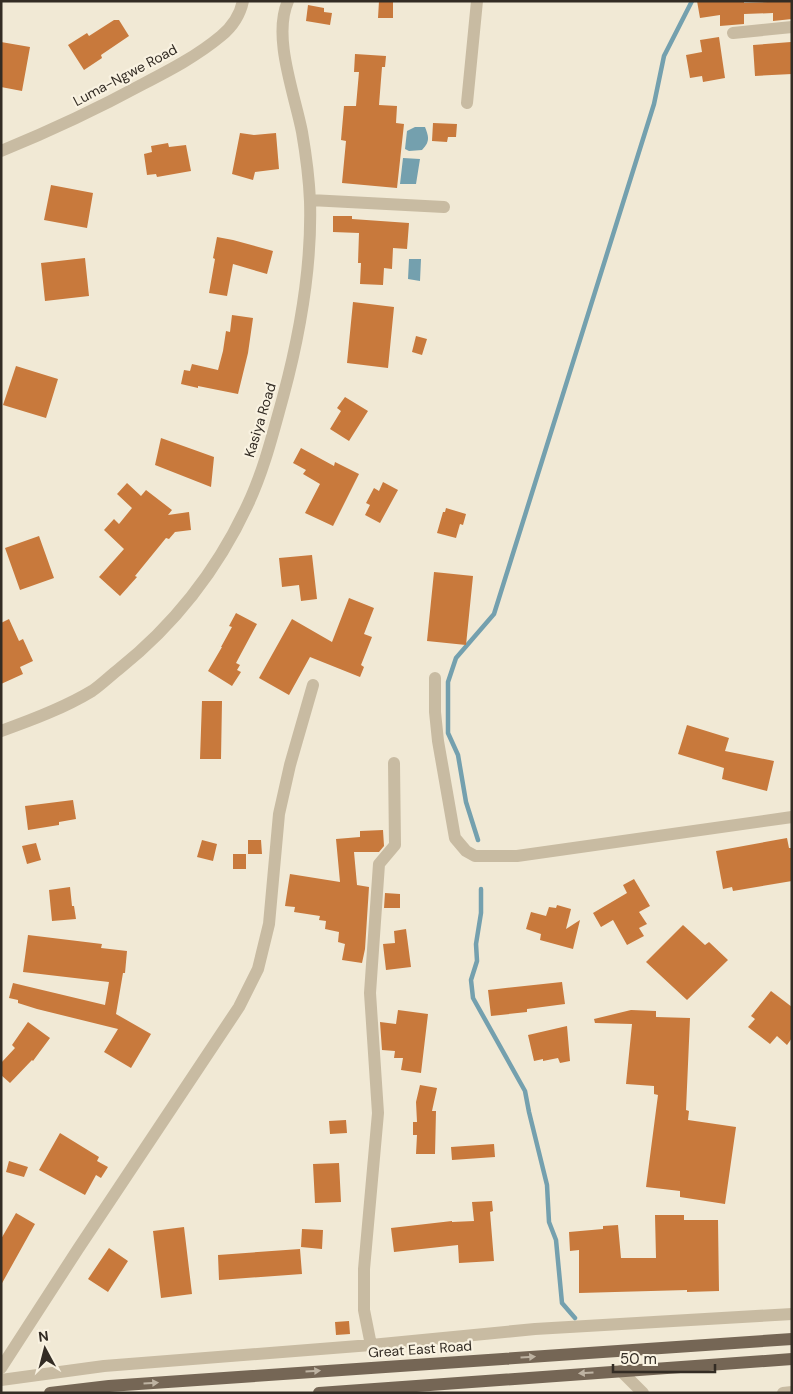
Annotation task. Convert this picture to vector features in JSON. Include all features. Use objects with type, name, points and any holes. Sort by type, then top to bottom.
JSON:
[{"type":"main road","name":"Great East Road","points":[[50,1393],[109,1386],[792,1339]]},
{"type":"main road","points":[[319,1393],[792,1359]]},
{"type":"street","name":"Luma-Ngwe Road","points":[[1,151],[94,110],[182,63],[222,35],[240,14],[243,1]]},
{"type":"street","name":"Kasiya Road","points":[[1,731],[36,719],[92,690],[144,649],[183,608],[222,554],[252,495],[270,443],[294,357],[304,296],[309,235],[310,200],[302,133],[285,58],[282,30],[288,1]]},
{"type":"street","points":[[467,104],[477,1]]},
{"type":"street","points":[[733,33],[792,27]]},
{"type":"street","points":[[310,200],[444,207]]},
{"type":"street","points":[[435,678],[435,712],[438,741],[455,838],[466,851],[475,856],[518,856],[792,817]]},
{"type":"street","points":[[1,1368],[78,1248],[239,1007],[258,969],[269,924],[279,814],[290,765],[313,685]]},
{"type":"street","points":[[371,1345],[364,1310],[364,1269],[378,1113],[370,993],[379,864],[395,845],[394,763]]},
{"type":"street","points":[[1,1380],[104,1366],[371,1345],[534,1329],[792,1314]]},
{"type":"street","points":[[621,1371],[643,1393]]},
{"type":"street","points":[[783,1393],[792,1392]]},
{"type":"water","points":[[415,127],[425,127],[428,142],[422,150],[409,151],[405,149],[407,131]]},
{"type":"water","points":[[403,158],[420,159],[416,184],[400,184]]},
{"type":"water","points":[[409,259],[421,259],[420,281],[408,279]]},
{"type":"building","points":[[379,1],[393,1],[393,18],[378,18]]},
{"type":"building","points":[[697,1],[744,1],[744,3],[792,1],[792,19],[773,21],[773,13],[744,14],[744,24],[720,26],[720,15],[700,18]]},
{"type":"building","points":[[308,5],[324,8],[324,12],[332,13],[330,25],[306,21]]},
{"type":"building","points":[[114,20],[119,20],[129,36],[101,55],[102,58],[84,70],[68,45],[87,33],[89,36]]},
{"type":"building","points":[[719,37],[725,78],[703,82],[702,76],[690,78],[686,55],[702,52],[700,40]]},
{"type":"building","points":[[1,42],[30,47],[22,91],[1,87]]},
{"type":"building","points":[[791,42],[792,74],[755,76],[753,45]]},
{"type":"building","points":[[355,54],[386,56],[385,67],[382,67],[379,105],[397,106],[396,123],[404,124],[397,188],[342,183],[346,141],[341,140],[344,106],[356,106],[359,72],[354,72]]},
{"type":"building","points":[[433,123],[457,124],[456,137],[448,137],[447,142],[432,141]]},
{"type":"building","points":[[240,133],[254,135],[276,133],[279,169],[255,172],[253,180],[232,174]]},
{"type":"building","points":[[168,143],[169,147],[186,145],[191,171],[157,177],[156,174],[147,175],[144,154],[152,152],[151,146]]},
{"type":"building","points":[[51,185],[93,193],[87,228],[44,220]]},
{"type":"building","points":[[333,216],[352,216],[352,219],[409,223],[407,249],[393,248],[392,269],[384,268],[383,285],[360,284],[361,263],[358,263],[359,233],[333,232]]},
{"type":"building","points":[[217,237],[273,251],[267,274],[233,264],[227,296],[209,293]]},
{"type":"building","points":[[85,258],[89,296],[45,301],[41,263]]},
{"type":"building","points":[[353,302],[394,307],[388,368],[347,363]]},
{"type":"building","points":[[232,315],[253,318],[248,353],[238,394],[181,384],[184,370],[190,371],[192,364],[218,370],[226,331],[230,332]]},
{"type":"building","points":[[416,336],[427,339],[422,355],[412,352]]},
{"type":"building","points":[[16,366],[58,379],[46,418],[3,405]]},
{"type":"building","points":[[345,397],[368,411],[349,441],[330,429],[341,411],[337,408]]},
{"type":"building","points":[[161,438],[214,457],[211,487],[155,465]]},
{"type":"building","points":[[301,448],[334,466],[335,462],[359,474],[333,526],[305,513],[320,484],[303,474],[306,470],[293,463]]},
{"type":"building","points":[[383,482],[398,490],[380,523],[365,515],[370,505],[366,503],[374,488],[379,491]]},
{"type":"building","points":[[127,483],[141,496],[146,490],[172,510],[168,515],[189,512],[191,530],[175,532],[169,539],[166,538],[135,576],[137,577],[120,596],[99,577],[124,549],[104,530],[114,519],[119,524],[132,508],[117,494]]},
{"type":"building","points":[[446,508],[466,514],[463,525],[460,524],[456,538],[437,533]]},
{"type":"building","points":[[39,536],[54,578],[20,590],[5,548]]},
{"type":"building","points":[[312,555],[317,599],[301,601],[299,585],[282,587],[279,558]]},
{"type":"building","points":[[434,572],[473,576],[466,645],[427,641]]},
{"type":"building","points":[[349,598],[374,608],[364,634],[372,637],[361,665],[364,667],[360,677],[310,657],[289,695],[259,678],[292,619],[332,642]]},
{"type":"building","points":[[236,613],[257,624],[236,663],[240,665],[237,670],[241,672],[232,686],[208,671],[232,627],[229,626]]},
{"type":"building","points":[[9,619],[19,641],[23,639],[33,661],[20,667],[23,674],[1,684],[1,623]]},
{"type":"building","points":[[202,701],[222,701],[221,759],[200,759]]},
{"type":"building","points":[[687,725],[729,738],[725,751],[774,761],[767,791],[722,779],[724,768],[678,754]]},
{"type":"building","points":[[73,800],[76,819],[59,822],[59,825],[28,830],[25,806]]},
{"type":"building","points":[[383,830],[384,846],[379,852],[354,852],[357,885],[369,887],[365,949],[362,963],[342,960],[345,944],[338,942],[339,932],[325,929],[326,921],[319,920],[320,916],[294,912],[295,907],[285,906],[290,874],[340,882],[336,839],[360,837],[360,831]]},
{"type":"building","points":[[787,838],[789,848],[792,848],[792,881],[733,891],[732,887],[723,889],[716,851]]},
{"type":"building","points":[[202,840],[217,844],[213,861],[197,857]]},
{"type":"building","points":[[248,840],[261,840],[262,854],[248,854]]},
{"type":"building","points":[[36,843],[41,860],[27,864],[22,846]]},
{"type":"building","points":[[233,854],[246,854],[246,869],[233,869]]},
{"type":"building","points":[[634,879],[650,906],[639,912],[647,924],[639,928],[644,936],[627,945],[613,920],[601,927],[593,913],[627,893],[623,885]]},
{"type":"building","points":[[70,887],[72,906],[74,906],[76,919],[52,921],[49,890]]},
{"type":"building","points":[[385,893],[400,894],[400,908],[384,908]]},
{"type":"building","points":[[557,905],[571,909],[566,929],[580,920],[573,949],[540,940],[541,934],[526,929],[531,912],[546,916],[549,907],[556,908]]},
{"type":"building","points":[[683,925],[705,945],[709,942],[728,960],[687,1000],[646,962]]},
{"type":"building","points":[[406,929],[411,967],[386,970],[383,944],[395,943],[394,931]]},
{"type":"building","points":[[28,935],[102,944],[101,948],[127,951],[125,973],[123,973],[116,1014],[151,1034],[131,1068],[104,1052],[118,1029],[37,1009],[9,998],[13,983],[105,1005],[109,982],[23,972]]},
{"type":"building","points":[[562,982],[565,1004],[527,1009],[527,1012],[491,1016],[488,990]]},
{"type":"building","points":[[771,991],[792,1007],[792,1038],[787,1045],[777,1036],[770,1044],[748,1027],[755,1019],[751,1016]]},
{"type":"building","points":[[398,1010],[428,1014],[421,1073],[401,1070],[403,1058],[394,1058],[395,1051],[382,1050],[380,1022],[396,1024]]},
{"type":"building","points":[[631,1010],[656,1011],[656,1017],[690,1018],[686,1110],[689,1111],[688,1120],[736,1127],[725,1204],[680,1197],[680,1191],[646,1187],[658,1095],[654,1094],[654,1086],[626,1084],[632,1024],[595,1023],[594,1019]]},
{"type":"building","points":[[28,1022],[50,1038],[33,1061],[10,1083],[1,1075],[1,1063],[15,1048],[12,1045]]},
{"type":"building","points":[[567,1026],[570,1061],[560,1063],[558,1058],[534,1061],[528,1035]]},
{"type":"building","points":[[420,1085],[437,1088],[432,1111],[436,1111],[435,1154],[416,1154],[417,1135],[413,1135],[413,1122],[417,1122],[416,1102]]},
{"type":"building","points":[[346,1120],[347,1133],[330,1134],[329,1121]]},
{"type":"building","points":[[60,1133],[99,1157],[97,1161],[108,1167],[101,1178],[96,1175],[85,1195],[39,1170]]},
{"type":"building","points":[[494,1144],[495,1157],[452,1160],[451,1147]]},
{"type":"building","points":[[9,1161],[28,1167],[24,1177],[6,1172]]},
{"type":"building","points":[[339,1163],[341,1202],[315,1203],[313,1164]]},
{"type":"building","points":[[492,1201],[493,1211],[490,1212],[494,1261],[459,1263],[458,1245],[394,1252],[391,1228],[452,1221],[474,1221],[472,1202]]},
{"type":"building","points":[[16,1213],[35,1224],[1,1285],[1,1239]]},
{"type":"building","points":[[655,1215],[684,1215],[684,1220],[718,1220],[719,1291],[579,1293],[579,1250],[570,1251],[569,1232],[603,1229],[603,1226],[618,1225],[621,1258],[656,1258]]},
{"type":"building","points":[[184,1227],[192,1294],[161,1298],[153,1231]]},
{"type":"building","points":[[302,1229],[323,1230],[322,1249],[301,1247]]},
{"type":"building","points":[[109,1248],[128,1261],[108,1292],[88,1279]]},
{"type":"building","points":[[300,1249],[302,1274],[219,1280],[218,1255]]},
{"type":"building","points":[[349,1321],[350,1334],[336,1335],[335,1322]]},
{"type":"waterway","points":[[478,840],[466,802],[458,755],[448,733],[448,682],[456,658],[494,614],[654,104],[664,56],[692,1]]},
{"type":"waterway","points":[[481,889],[481,913],[476,944],[477,961],[471,980],[473,998],[525,1091],[547,1185],[549,1222],[556,1240],[562,1303],[575,1318]]}]
